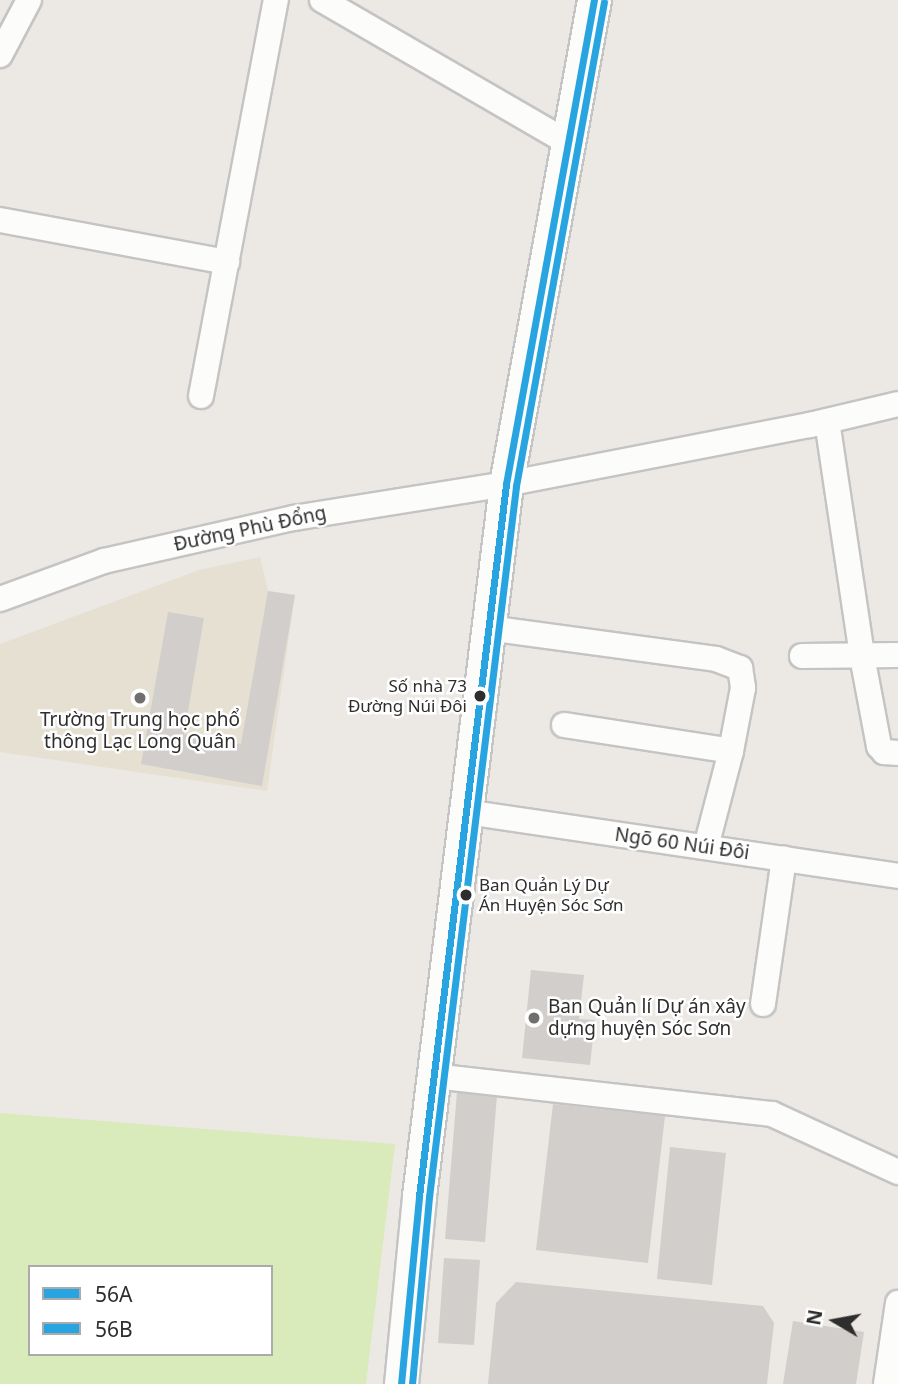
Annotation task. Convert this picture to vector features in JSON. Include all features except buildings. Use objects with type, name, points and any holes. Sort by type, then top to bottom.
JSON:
[{"type":"main road","points":[[401,1384],[433,1076],[506,484],[594,0]]},
{"type":"street","points":[[0,55],[29,0]]},
{"type":"street","points":[[201,396],[276,0]]},
{"type":"street","points":[[322,0],[569,143]]},
{"type":"street","points":[[0,220],[227,262]]},
{"type":"street","name":"Đường Phù Đổng","points":[[0,598],[104,561],[254,527],[506,484],[827,421],[898,404]]},
{"type":"street","points":[[827,421],[878,746],[884,752],[898,753]]},
{"type":"street","points":[[488,628],[732,663],[740,668],[743,677],[731,751],[706,847]]},
{"type":"street","points":[[803,656],[898,655]]},
{"type":"street","points":[[564,725],[731,751]]},
{"type":"street","name":"Ngõ 60 Núi Đôi","points":[[466,812],[898,876]]},
{"type":"street","points":[[763,1004],[784,859]]},
{"type":"street","points":[[433,1076],[772,1114],[898,1172]]},
{"type":"street","points":[[886,1384],[898,1303]]},
{"type":"shaded area","name":"Trường Trung học phổ thông Lạc Long Quân","points":[[260,557],[268,591],[295,595],[267,791],[0,752],[0,644],[199,570]]},
{"type":"green space","points":[[0,1113],[395,1144],[366,1384],[0,1384]]},
{"type":"transit line","name":"56A","points":[[401,1384],[419,1196],[506,484],[594,0]]},
{"type":"transit line","name":"56B","points":[[412,1384],[429,1197],[516,486],[604,2]]},
{"type":"place","name":"Số nhà 73 Đường Núi Đôi","points":[[480,696]]},
{"type":"place","name":"Trường Trung học phổ thông Lạc Long Quân","points":[[140,698]]},
{"type":"place","name":"Ban Quản Lý Dự Án Huyện Sóc Sơn","points":[[466,895]]},
{"type":"place","name":"Ban Quản lí Dự án xây dựng huyện Sóc Sơn","points":[[534,1018]]}]
